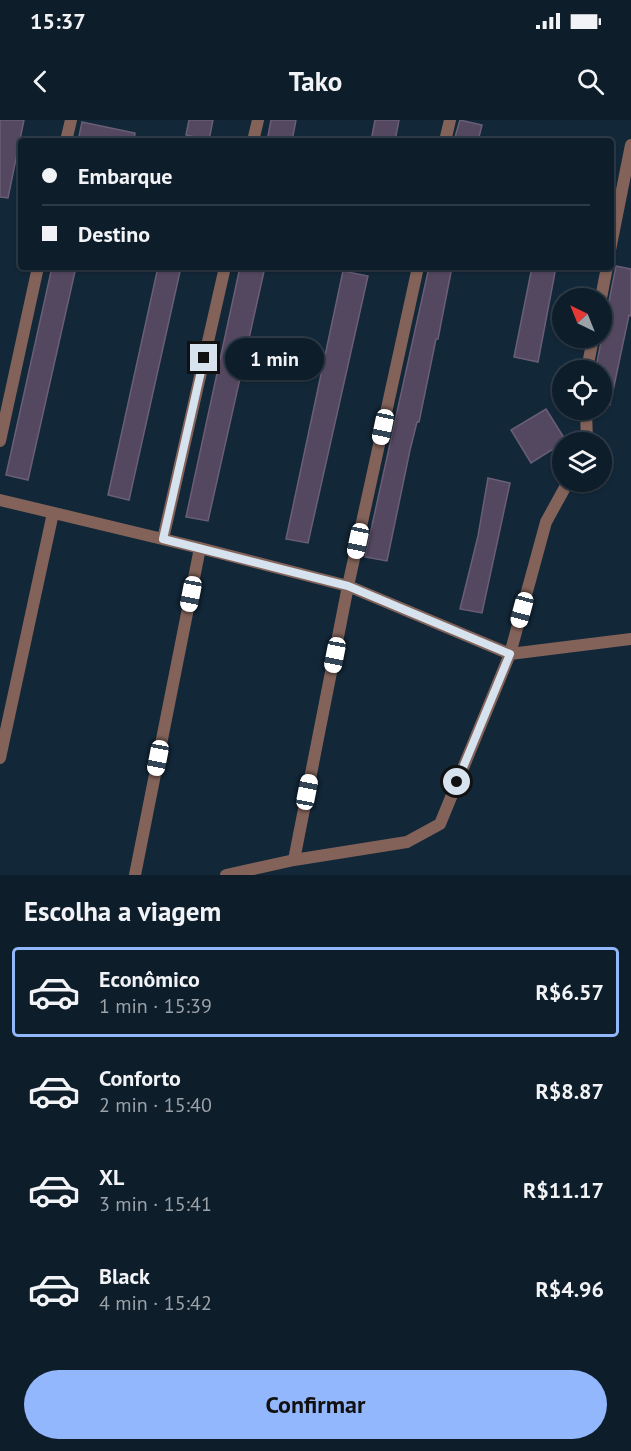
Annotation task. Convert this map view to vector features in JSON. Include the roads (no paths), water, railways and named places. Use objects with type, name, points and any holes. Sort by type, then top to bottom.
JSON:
[{"type":"street","points":[[67,138],[71,120]]},
{"type":"street","points":[[254,138],[258,120]]},
{"type":"street","points":[[446,138],[450,120]]},
{"type":"street","points":[[614,230],[631,145]]},
{"type":"street","points":[[0,441],[37,270]]},
{"type":"street","points":[[163,539],[224,270]]},
{"type":"street","points":[[294,860],[348,586],[417,270]]},
{"type":"street","points":[[603,288],[606,270]]},
{"type":"street","points":[[226,875],[294,860],[407,842],[440,824],[510,654],[546,522],[562,492]]},
{"type":"street","points":[[0,500],[348,586],[510,654],[631,639]]},
{"type":"street","points":[[0,758],[53,513]]},
{"type":"street","points":[[135,875],[200,548]]}]
